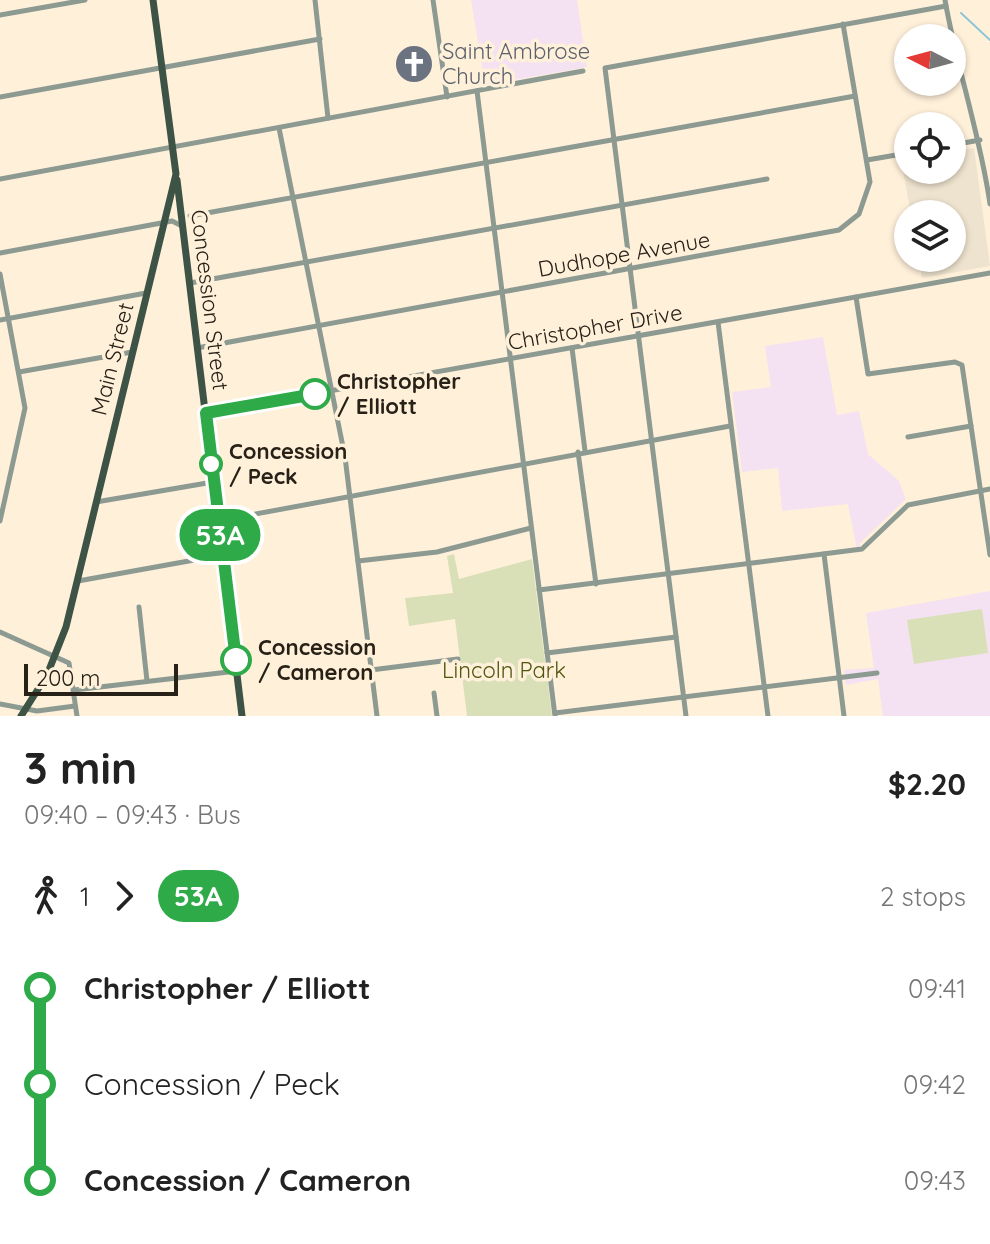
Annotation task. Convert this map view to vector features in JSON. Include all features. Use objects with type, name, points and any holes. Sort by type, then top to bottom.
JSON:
[{"type":"main road","name":"Main Street","points":[[21,716],[57,654],[176,174],[153,0]]},
{"type":"main road","name":"Concession Street","points":[[176,174],[242,716]]},
{"type":"street","points":[[0,15],[85,0]]},
{"type":"street","points":[[315,0],[328,118]]},
{"type":"street","points":[[433,0],[447,97]]},
{"type":"street","points":[[686,716],[604,71],[610,65],[946,3],[960,71],[980,140],[990,204]]},
{"type":"street","name":"Dudhope Avenue","points":[[197,348],[839,230],[856,218],[865,203],[870,182],[843,24]]},
{"type":"street","points":[[0,97],[320,39]]},
{"type":"street","points":[[0,179],[583,71]]},
{"type":"street","points":[[477,91],[555,714],[877,673]]},
{"type":"street","points":[[190,216],[855,96]]},
{"type":"street","points":[[279,128],[350,497],[377,716]]},
{"type":"street","points":[[966,142],[980,140]]},
{"type":"street","points":[[867,160],[894,155]]},
{"type":"street","points":[[189,283],[767,179]]},
{"type":"street","points":[[0,253],[176,221],[182,227]]},
{"type":"street","name":"Christopher Drive","points":[[206,413],[990,273]]},
{"type":"street","points":[[0,274],[24,413],[0,521]]},
{"type":"street","points":[[0,320],[146,293]]},
{"type":"street","points":[[856,297],[868,374],[955,362],[962,365],[990,555]]},
{"type":"street","points":[[718,322],[768,716]]},
{"type":"street","points":[[572,348],[596,584]]},
{"type":"street","points":[[19,372],[132,352]]},
{"type":"street","points":[[218,521],[730,426]]},
{"type":"street","points":[[908,437],[971,426]]},
{"type":"street","points":[[95,502],[213,482]]},
{"type":"street","points":[[539,590],[862,549],[912,503],[990,489]]},
{"type":"street","points":[[358,561],[437,552],[531,528]]},
{"type":"street","points":[[824,554],[844,716]]},
{"type":"street","points":[[76,582],[222,555]]},
{"type":"street","points":[[139,607],[147,681]]},
{"type":"street","points":[[0,632],[57,654],[71,666],[77,716]]},
{"type":"street","points":[[547,653],[676,637]]},
{"type":"street","points":[[371,670],[458,659]]},
{"type":"street","points":[[74,690],[237,671]]},
{"type":"street","points":[[434,693],[437,716]]},
{"type":"street","points":[[0,704],[27,709],[75,706]]},
{"type":"shaded area","points":[[471,0],[577,0],[587,67],[485,85]]},
{"type":"shaded area","points":[[974,148],[990,266],[966,270],[966,200],[908,200],[905,184],[966,184],[966,149]]},
{"type":"shaded area","points":[[921,272],[956,272],[922,278]]},
{"type":"shaded area","points":[[823,337],[837,415],[859,411],[868,454],[899,481],[906,499],[860,543],[858,555],[848,504],[782,511],[778,468],[742,472],[732,392],[771,387],[765,346]]},
{"type":"shaded area","points":[[990,591],[990,716],[883,716],[878,679],[846,685],[844,670],[874,668],[866,613]]},
{"type":"green space","name":"Lincoln Park","points":[[454,554],[459,579],[532,559],[552,716],[467,716],[455,619],[409,626],[405,598],[453,593],[447,556]]},
{"type":"green space","points":[[982,609],[988,653],[914,664],[907,620]]},
{"type":"waterway","points":[[961,13],[990,40]]},
{"type":"bus line","name":"53A","points":[[236,660],[206,413],[315,394]]},
{"type":"place","name":"Saint Ambrose Church","points":[[414,64]]},
{"type":"place","name":"Christopher / Elliott","points":[[315,394]]},
{"type":"place","name":"Concession / Peck","points":[[211,464]]},
{"type":"place","name":"Concession / Cameron","points":[[236,660]]}]
